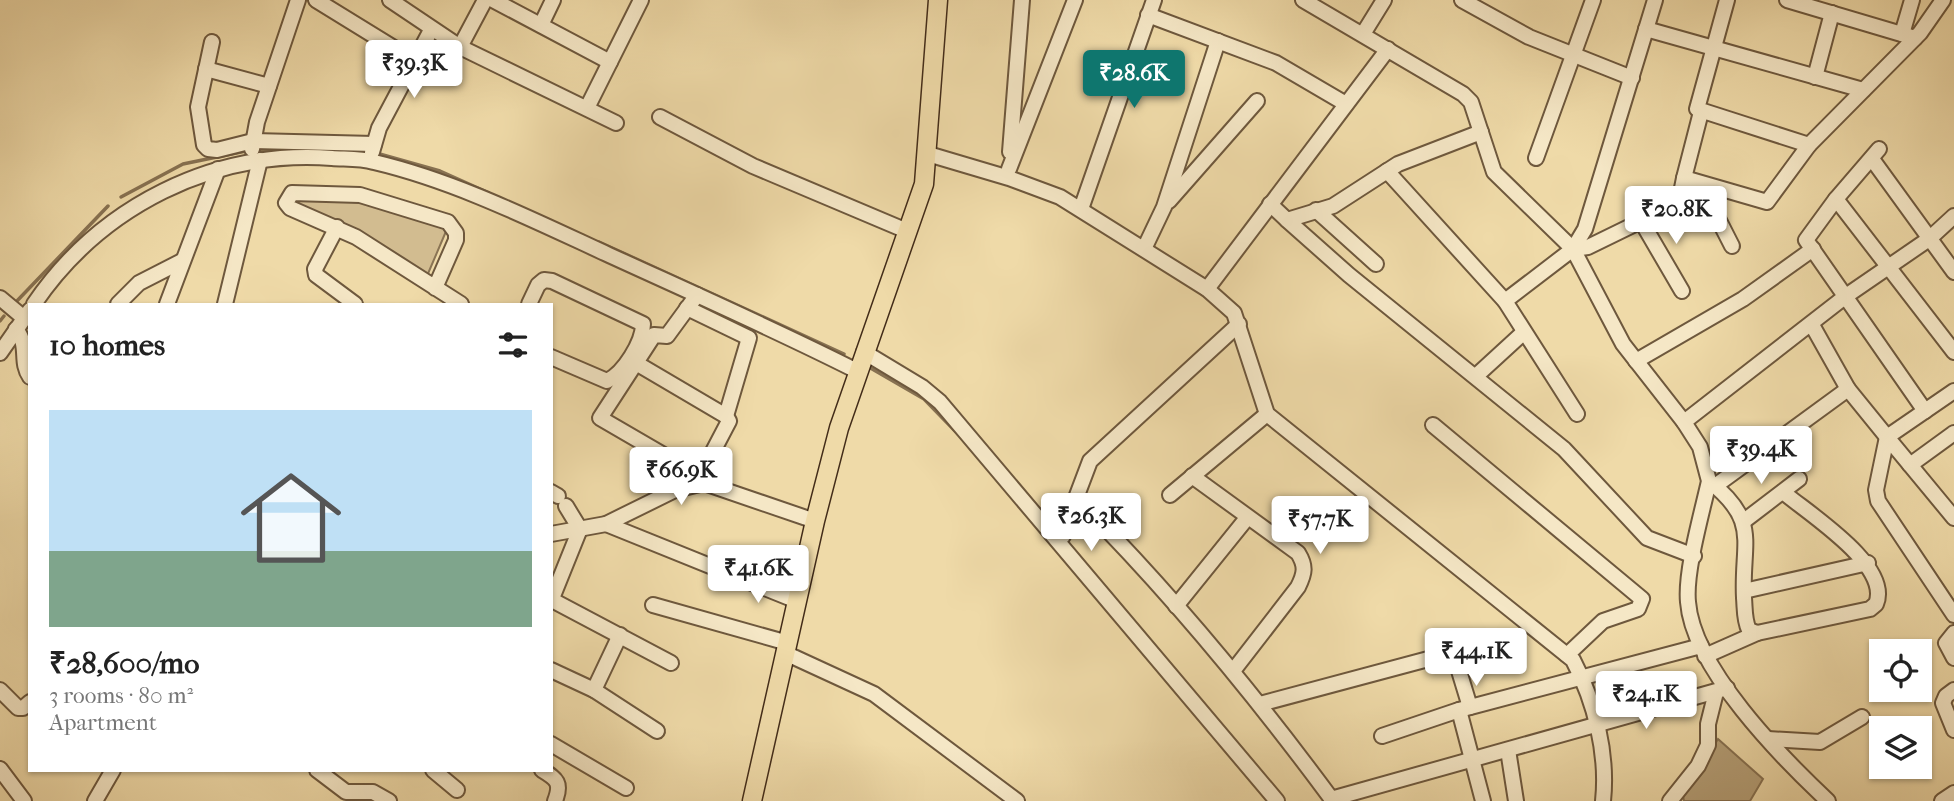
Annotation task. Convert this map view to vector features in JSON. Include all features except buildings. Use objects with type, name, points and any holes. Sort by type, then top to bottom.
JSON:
[{"type":"main road","points":[[914,211],[913,182],[928,0]]},
{"type":"main road","points":[[752,801],[815,522],[864,352],[924,184],[938,0]]},
{"type":"street","points":[[225,303],[255,160],[253,141],[298,0]]},
{"type":"street","points":[[317,0],[415,61]]},
{"type":"street","points":[[390,0],[408,4],[431,30],[460,47],[616,123]]},
{"type":"street","points":[[460,47],[485,0]]},
{"type":"street","points":[[493,0],[610,62]]},
{"type":"street","points":[[541,25],[553,0]]},
{"type":"street","points":[[586,108],[641,0]]},
{"type":"street","points":[[1009,173],[1022,0]]},
{"type":"street","points":[[1009,173],[1075,0]]},
{"type":"street","points":[[1081,209],[1154,0]]},
{"type":"street","points":[[1303,0],[1463,94],[1471,102],[1494,172],[1573,249],[1623,345],[1684,422],[1700,447],[1712,483],[1744,521],[1745,623],[1749,630],[1757,633]]},
{"type":"street","points":[[1363,34],[1384,0]]},
{"type":"street","points":[[1462,0],[1529,37],[1573,57],[1632,78]]},
{"type":"street","points":[[1536,158],[1593,0]]},
{"type":"street","points":[[1505,301],[1573,249],[1595,205],[1655,0]]},
{"type":"street","points":[[1727,0],[1696,105],[1701,112],[1809,145]]},
{"type":"street","points":[[1787,0],[1909,36]]},
{"type":"street","points":[[1909,36],[1912,0]]},
{"type":"street","points":[[1683,183],[1767,202],[1809,145],[1863,90],[1943,0]]},
{"type":"street","points":[[1815,77],[1832,13]]},
{"type":"street","points":[[1148,15],[1276,63],[1346,104]]},
{"type":"street","points":[[1646,29],[1863,90]]},
{"type":"street","points":[[370,161],[379,128],[431,30]]},
{"type":"street","points":[[1144,249],[1164,207],[1218,41]]},
{"type":"street","points":[[212,42],[198,107],[204,145],[212,151],[253,141],[374,144]]},
{"type":"street","points":[[1207,289],[1388,49]]},
{"type":"street","points":[[206,69],[269,86]]},
{"type":"street","points":[[1164,207],[1257,101]]},
{"type":"street","points":[[1573,249],[1588,247],[1640,219],[1672,206],[1683,183],[1701,112]]},
{"type":"street","points":[[660,117],[753,166],[907,231]]},
{"type":"street","points":[[1287,220],[1333,206],[1387,171],[1481,132]]},
{"type":"street","points":[[928,154],[1009,173],[1081,209],[1207,289],[1234,313],[1257,392],[1267,414],[1567,655],[1582,678],[1597,726],[1603,771],[1603,801]]},
{"type":"street","points":[[1925,411],[1807,240],[1836,199],[1875,154],[1929,239],[1954,272]]},
{"type":"street","points":[[35,303],[81,247],[120,215],[165,190],[218,169],[255,160],[312,156],[370,161],[431,178],[697,295],[858,371]]},
{"type":"street","points":[[167,303],[218,169]]},
{"type":"street","points":[[1387,171],[1505,301],[1577,414]]},
{"type":"street","points":[[1683,183],[1707,197],[1732,246]]},
{"type":"street","points":[[435,288],[456,240],[457,233],[448,222],[360,195],[292,193],[287,197],[286,203],[290,208],[337,227],[435,288],[459,303]]},
{"type":"street","points":[[1836,199],[1954,352]]},
{"type":"street","points":[[1270,204],[1349,275],[1564,449],[1647,538],[1694,556]]},
{"type":"street","points":[[1316,211],[1376,264]]},
{"type":"street","points":[[1684,422],[1812,326],[1846,296],[1929,239],[1954,216]]},
{"type":"street","points":[[1640,219],[1682,291]]},
{"type":"street","points":[[337,227],[315,269],[316,275],[354,303]]},
{"type":"street","points":[[1636,361],[1743,299],[1813,249]]},
{"type":"street","points":[[119,303],[139,283],[182,261]]},
{"type":"street","points":[[529,303],[538,285],[544,280],[552,281],[643,324],[639,342],[617,375],[607,381],[553,358]]},
{"type":"street","points":[[696,484],[686,468],[600,418],[654,335],[667,336],[697,295]]},
{"type":"street","points":[[0,298],[24,320],[24,365],[28,373]]},
{"type":"street","points":[[687,309],[749,338],[726,416],[728,428],[696,484]]},
{"type":"street","points":[[0,353],[24,320]]},
{"type":"street","points":[[1063,536],[1090,461],[1239,324]]},
{"type":"street","points":[[1812,326],[1848,389],[1954,518]]},
{"type":"street","points":[[1476,376],[1524,332]]},
{"type":"street","points":[[864,352],[922,387],[940,402],[1277,801]]},
{"type":"street","points":[[636,363],[726,416]]},
{"type":"street","points":[[1828,801],[1791,766],[1721,690],[1703,651],[1688,602],[1694,556],[1712,483],[1848,389]]},
{"type":"street","points":[[1954,391],[1887,437],[1876,490],[1878,500],[1954,615]]},
{"type":"street","points":[[1170,495],[1267,414]]},
{"type":"street","points":[[1433,425],[1642,599],[1638,609],[1596,626],[1567,655]]},
{"type":"street","points":[[1910,465],[1954,433]]},
{"type":"street","points":[[1192,476],[1298,553],[1305,565],[1304,576],[1233,671]]},
{"type":"street","points":[[1744,521],[1799,479]]},
{"type":"street","points":[[553,534],[606,524],[675,490],[696,484],[718,487],[815,522]]},
{"type":"street","points":[[1382,736],[1464,709],[1582,678],[1703,651],[1757,633],[1870,609],[1876,604],[1880,590],[1868,563],[1783,492]]},
{"type":"street","points":[[558,498],[580,529]]},
{"type":"street","points":[[1076,498],[1233,671],[1332,800],[1721,690]]},
{"type":"street","points":[[1176,606],[1247,518]]},
{"type":"street","points":[[606,524],[797,601]]},
{"type":"street","points":[[553,598],[580,529]]},
{"type":"street","points":[[1744,591],[1868,563]]},
{"type":"street","points":[[553,602],[671,663]]},
{"type":"street","points":[[653,605],[786,648],[874,694],[1017,801]]},
{"type":"street","points":[[1954,633],[1946,643],[1954,658]]},
{"type":"street","points":[[594,690],[620,635]]},
{"type":"street","points":[[1260,704],[1447,654],[1456,661],[1483,801]]},
{"type":"street","points":[[553,671],[594,690],[657,731]]},
{"type":"street","points":[[1670,801],[1698,766],[1708,745],[1708,724],[1721,690]]},
{"type":"street","points":[[1954,690],[1945,696],[1943,703],[1954,730]]},
{"type":"street","points":[[3,699],[18,708],[28,704]]},
{"type":"street","points":[[1768,739],[1820,742],[1862,717]]},
{"type":"street","points":[[553,745],[626,788]]},
{"type":"street","points":[[1508,750],[1516,801]]},
{"type":"street","points":[[0,769],[24,801]]},
{"type":"street","points":[[94,801],[112,772]]},
{"type":"street","points":[[320,772],[346,792],[373,792],[389,801]]},
{"type":"street","points":[[435,772],[457,790]]},
{"type":"street","points":[[545,772],[557,779],[559,785],[555,801]]},
{"type":"street","points":[[1942,801],[1954,793]]},
{"type":"shaded area","points":[[296,196],[356,200],[447,229],[427,276],[349,226],[292,205]]},
{"type":"shaded area","points":[[1718,739],[1763,779],[1750,801],[1684,801],[1683,796]]},
{"type":"waterway","points":[[258,150],[294,149]]},
{"type":"waterway","points":[[121,197],[183,164],[246,151]]},
{"type":"waterway","points":[[376,153],[440,171],[489,193]]},
{"type":"waterway","points":[[15,303],[108,206]]},
{"type":"waterway","points":[[599,242],[844,354]]},
{"type":"waterway","points":[[0,321],[4,316]]},
{"type":"waterway","points":[[867,366],[924,399],[958,434]]}]
